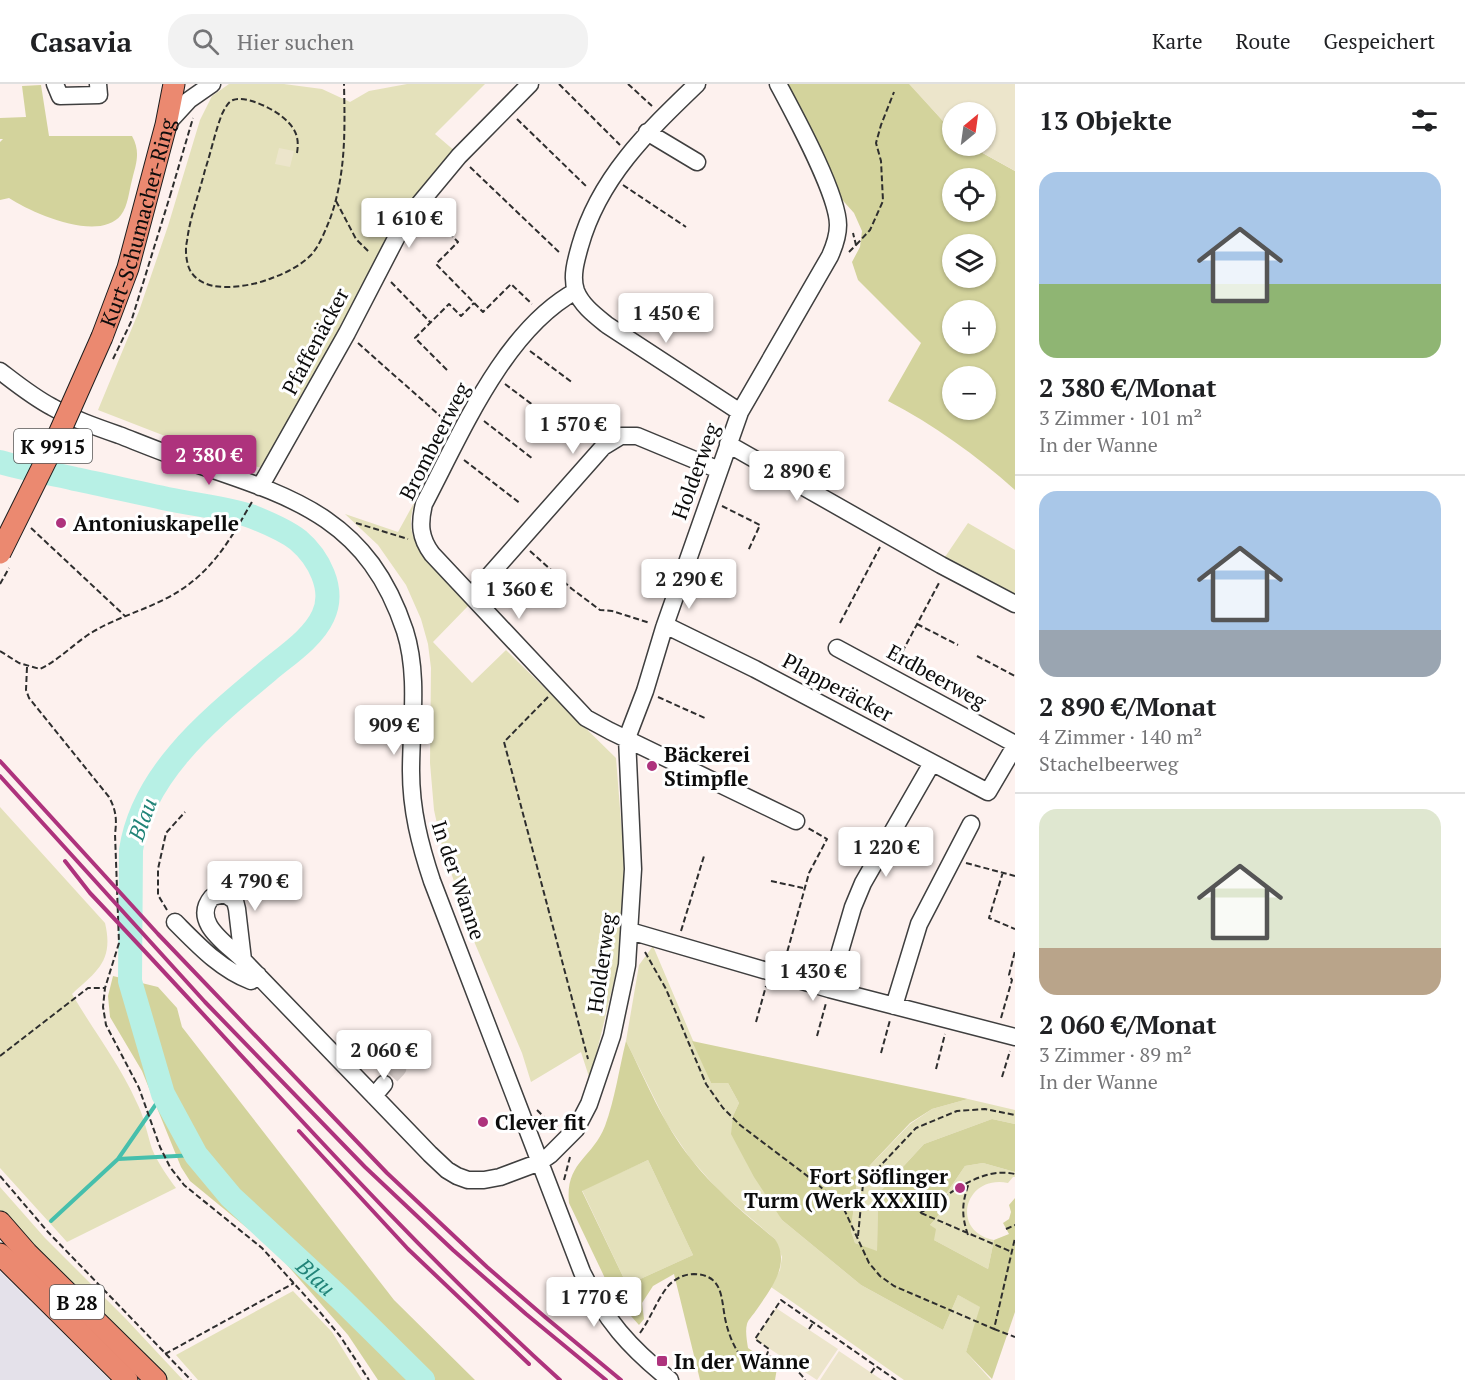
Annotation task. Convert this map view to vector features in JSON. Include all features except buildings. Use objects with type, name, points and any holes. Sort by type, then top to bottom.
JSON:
[{"type":"main road","name":"Kurt-Schumacher-Ring","points":[[0,553],[58,436],[102,336],[128,268],[166,125],[174,84]]},
{"type":"main road","name":"B 28","points":[[0,1222],[27,1253],[156,1380]]},
{"type":"main road","name":"B 28","points":[[0,1254],[127,1380]]},
{"type":"street","points":[[55,84],[60,96],[99,95],[98,84]]},
{"type":"street","points":[[166,125],[189,100],[212,84]]},
{"type":"street","name":"Pfaffenäcker","points":[[260,487],[347,333],[405,221],[459,156],[530,84]]},
{"type":"street","points":[[697,84],[628,153],[598,199],[586,226],[574,266],[576,291],[589,311],[607,325],[740,412]]},
{"type":"street","name":"Holderweg","points":[[540,1162],[564,1143],[576,1129],[589,1104],[612,1036],[622,997],[630,931],[633,844],[627,775],[627,738],[740,412],[835,244],[838,225],[836,209],[824,178],[778,84]]},
{"type":"street","points":[[647,132],[697,162]]},
{"type":"street","name":"Brombeerweg","points":[[576,291],[562,298],[544,315],[493,375],[424,504],[420,518],[421,533],[425,544],[586,718],[796,821]]},
{"type":"street","name":"In der Wanne","points":[[0,371],[52,407],[82,422],[260,487],[308,507],[342,531],[368,559],[398,614],[411,655],[412,802],[422,851],[568,1238],[594,1296],[619,1333],[670,1380]]},
{"type":"street","points":[[472,595],[603,447],[621,436],[638,436],[719,470]]},
{"type":"street","points":[[728,444],[1015,604]]},
{"type":"street","name":"Plapperäcker","points":[[665,627],[755,669],[988,792],[1015,745]]},
{"type":"street","name":"Erdbeerweg","points":[[837,648],[1015,745]]},
{"type":"street","points":[[830,989],[853,907],[863,883],[932,763]]},
{"type":"street","points":[[894,1006],[919,924],[971,824]]},
{"type":"street","points":[[175,922],[205,952],[236,975],[250,981],[258,975]]},
{"type":"street","points":[[630,931],[830,989],[1015,1037]]},
{"type":"street","points":[[243,960],[346,1066],[379,1090],[430,1154],[447,1170],[468,1180],[484,1180],[500,1178],[540,1162]]},
{"type":"street","points":[[346,1066],[363,1054]]},
{"type":"path","points":[[297,153],[298,135],[294,127],[277,113],[242,99],[231,101],[226,106],[186,244],[189,268],[195,277],[203,283],[215,286],[266,281],[296,267],[311,255],[321,240],[336,201],[342,171],[345,144],[344,84]]},
{"type":"path","points":[[559,84],[628,153]]},
{"type":"path","points":[[628,84],[662,117]]},
{"type":"path","points":[[856,244],[870,230],[883,201],[881,161],[876,143],[880,124],[894,92]]},
{"type":"path","points":[[506,108],[598,199]]},
{"type":"path","points":[[170,196],[194,116]]},
{"type":"path","points":[[459,156],[574,266]]},
{"type":"path","points":[[611,177],[686,227]]},
{"type":"path","points":[[336,201],[356,239],[430,322]]},
{"type":"path","points":[[419,203],[458,242],[436,264],[483,312],[510,284],[544,315]]},
{"type":"path","points":[[447,370],[415,338],[448,304],[461,316],[474,303]]},
{"type":"path","points":[[347,333],[461,434]]},
{"type":"path","points":[[519,342],[573,383]]},
{"type":"path","points":[[493,375],[554,421]]},
{"type":"path","points":[[473,412],[533,459]]},
{"type":"path","points":[[452,451],[521,504]]},
{"type":"path","points":[[708,500],[760,525],[748,550]]},
{"type":"path","points":[[0,651],[27,667],[40,669],[95,630],[166,599],[196,581],[216,558],[252,502]]},
{"type":"path","points":[[353,522],[392,534]]},
{"type":"path","points":[[34,529],[125,616]]},
{"type":"path","points":[[840,623],[887,534]]},
{"type":"path","points":[[519,541],[572,589],[600,610],[612,611],[665,627]]},
{"type":"path","points":[[898,660],[938,584]]},
{"type":"path","points":[[917,624],[958,645]]},
{"type":"path","points":[[977,656],[1015,676]]},
{"type":"path","points":[[27,667],[26,690],[29,698],[109,797],[115,808],[119,942],[105,988],[103,1007],[106,1026],[139,1088],[160,1148],[170,1167],[193,1193],[246,1234],[295,1283],[340,1336],[369,1380]]},
{"type":"path","points":[[558,687],[504,742],[589,1062],[598,1081]]},
{"type":"path","points":[[645,691],[707,719]]},
{"type":"path","points":[[175,922],[158,895],[158,869],[166,833],[185,812]]},
{"type":"path","points":[[756,1022],[809,873],[826,838],[796,821]]},
{"type":"path","points":[[676,945],[704,856]]},
{"type":"path","points":[[983,867],[1015,876]]},
{"type":"path","points":[[1002,872],[988,918],[1015,929]]},
{"type":"path","points":[[771,881],[804,889]]},
{"type":"path","points":[[630,931],[647,954],[666,989],[706,1084],[723,1108],[770,1149],[832,1195],[843,1207],[868,1263],[880,1276],[894,1286],[1015,1337]]},
{"type":"path","points":[[997,1033],[1012,980],[1009,975],[1015,951]]},
{"type":"path","points":[[0,1056],[88,988],[105,988]]},
{"type":"path","points":[[817,1036],[830,989]]},
{"type":"path","points":[[881,1053],[894,1006]]},
{"type":"path","points":[[936,1069],[949,1020]]},
{"type":"path","points":[[1002,1077],[1015,1037]]},
{"type":"path","points":[[532,1103],[547,1120],[557,1124]]},
{"type":"path","points":[[858,1238],[863,1184],[916,1128],[957,1111],[985,1109],[1015,1115]]},
{"type":"path","points":[[564,1185],[565,1170],[570,1156]]},
{"type":"path","points":[[1012,1252],[920,1213],[977,1177],[996,1173],[1015,1174]]},
{"type":"path","points":[[0,1176],[48,1232],[191,1380]]},
{"type":"path","points":[[968,1234],[962,1212],[969,1182]]},
{"type":"path","points":[[1006,1229],[1015,1225]]},
{"type":"path","points":[[994,1329],[1015,1238]]},
{"type":"path","points":[[634,1331],[639,1335],[671,1283],[688,1275],[702,1275],[714,1280],[720,1291],[728,1330],[741,1357],[753,1362],[772,1357],[786,1364],[805,1380]]},
{"type":"path","points":[[165,1354],[295,1283]]},
{"type":"path","points":[[766,1358],[769,1349],[755,1340],[781,1300],[896,1380]]},
{"type":"path","points":[[809,1329],[813,1323]]},
{"type":"path","points":[[871,1373],[876,1366]]},
{"type":"shaded area","points":[[229,84],[284,84],[322,89],[350,102],[369,91],[407,84],[485,84],[435,134],[456,152],[431,181],[267,470],[165,436],[98,410],[139,311],[200,120],[212,96]]},
{"type":"shaded area","points":[[909,84],[1015,84],[1015,171],[988,156],[996,156],[996,102],[942,102],[942,120]]},
{"type":"shaded area","points":[[279,148],[294,151],[290,167],[275,164]]},
{"type":"shaded area","points":[[415,501],[411,525],[419,548],[469,605],[433,642],[472,683],[506,650],[616,758],[624,859],[622,948],[590,1080],[581,1052],[531,1082],[522,1053],[473,939],[441,842],[434,810],[430,763],[431,668],[428,644],[421,619],[406,585],[378,545],[345,514],[398,532]]},
{"type":"shaded area","points":[[968,523],[1015,550],[1015,594],[945,557]]},
{"type":"shaded area","points":[[0,807],[105,923],[107,947],[105,956],[96,971],[72,994],[129,1087],[141,1113],[154,1154],[176,1188],[67,1242],[0,1168]]},
{"type":"shaded area","points":[[653,946],[711,1083],[728,1083],[739,1103],[733,1116],[782,1220],[861,1285],[943,1330],[958,1295],[981,1307],[966,1352],[991,1380],[904,1380],[771,1287],[780,1270],[782,1257],[775,1239],[720,1192],[690,1158],[667,1124],[626,1041],[639,965]]},
{"type":"shaded area","points":[[968,1099],[1015,1110],[1015,1124],[992,1119],[924,1144],[878,1194],[877,1252],[855,1243],[851,1231],[857,1179],[910,1124],[932,1109]]},
{"type":"shaded area","points":[[648,1160],[693,1255],[627,1285],[582,1190]]},
{"type":"shaded area","points":[[983,1163],[1015,1172],[1015,1177],[1008,1183],[993,1182],[981,1187],[973,1195],[968,1205],[967,1216],[971,1226],[980,1235],[994,1240],[988,1269],[934,1240],[930,1225],[945,1208],[944,1197],[965,1166]]},
{"type":"shaded area","points":[[0,1187],[45,1238],[183,1380],[166,1380],[32,1247],[0,1212]]},
{"type":"shaded area","points":[[0,1271],[110,1380],[0,1380]]},
{"type":"shaded area","points":[[293,1291],[332,1332],[362,1380],[198,1380],[176,1355]]},
{"type":"shaded area","points":[[776,1308],[838,1349],[817,1380],[755,1339]]},
{"type":"shaded area","points":[[839,1351],[882,1380],[820,1380]]},
{"type":"green space","points":[[788,84],[910,84],[942,120],[942,156],[988,156],[1015,171],[1015,490],[954,441],[888,401],[921,343],[858,280],[852,262],[860,247],[862,231],[854,213],[837,194]]},
{"type":"green space","points":[[41,85],[49,136],[132,136],[137,158],[128,198],[121,215],[111,223],[82,226],[65,223],[33,211],[9,198],[0,200],[0,142],[3,139],[0,139],[0,118],[26,117],[22,86]]},
{"type":"green space","points":[[113,976],[158,987],[177,1008],[182,1027],[394,1300],[475,1380],[378,1380],[348,1335],[274,1250],[190,1181],[181,1167],[142,1071],[110,1017],[108,996]]},
{"type":"green space","points":[[626,1041],[663,1117],[681,1146],[720,1191],[775,1239],[780,1249],[780,1268],[777,1277],[748,1321],[746,1330],[748,1348],[777,1368],[775,1380],[700,1380],[674,1274],[653,1286],[642,1303],[644,1319],[639,1325],[614,1297],[569,1203],[569,1189],[575,1169],[600,1137],[605,1126]],"holes":[[[648,1160],[693,1255],[627,1285],[582,1191]]]},
{"type":"green space","points":[[692,1041],[968,1099],[932,1109],[910,1123],[857,1179],[851,1231],[855,1243],[877,1251],[878,1194],[924,1144],[992,1119],[1015,1124],[1015,1172],[983,1163],[965,1166],[944,1197],[945,1208],[930,1225],[936,1229],[934,1240],[988,1269],[994,1240],[1009,1234],[1003,1223],[1009,1219],[1011,1212],[1009,1205],[1015,1198],[1015,1312],[992,1379],[966,1352],[980,1307],[958,1295],[943,1330],[861,1285],[782,1220],[754,1177],[731,1134],[733,1116],[739,1103],[728,1083],[711,1083]]},
{"type":"waterway","name":"Blau","points":[[0,462],[225,509],[253,517],[298,540],[312,555],[323,574],[327,595],[326,606],[313,632],[203,727],[165,771],[150,796],[138,822],[131,850],[130,981],[163,1094],[196,1155],[231,1197],[341,1299],[423,1380]]},
{"type":"waterway","points":[[118,1159],[163,1094]]},
{"type":"waterway","points":[[51,1221],[118,1159],[196,1155]]},
{"type":"tunnel","points":[[363,1054],[379,1041],[398,1069],[384,1084]]},
{"type":"railway","points":[[0,761],[158,934],[387,1173],[487,1267],[621,1380]]},
{"type":"railway","points":[[0,776],[205,1002],[365,1167],[453,1250],[606,1380]]},
{"type":"railway","points":[[65,861],[90,893],[320,1141],[438,1263],[560,1380]]},
{"type":"railway","points":[[299,1131],[408,1249],[529,1364]]},
{"type":"place","name":"Antoniuskapelle","points":[[61,523]]},
{"type":"place","name":"Bäckerei Stimpfle","points":[[652,766]]},
{"type":"place","name":"Clever fit","points":[[483,1122]]},
{"type":"place","name":"Fort Söflinger Turm (Werk XXXIII)","points":[[960,1188]]},
{"type":"place","name":"In der Wanne","points":[[662,1361]]}]
